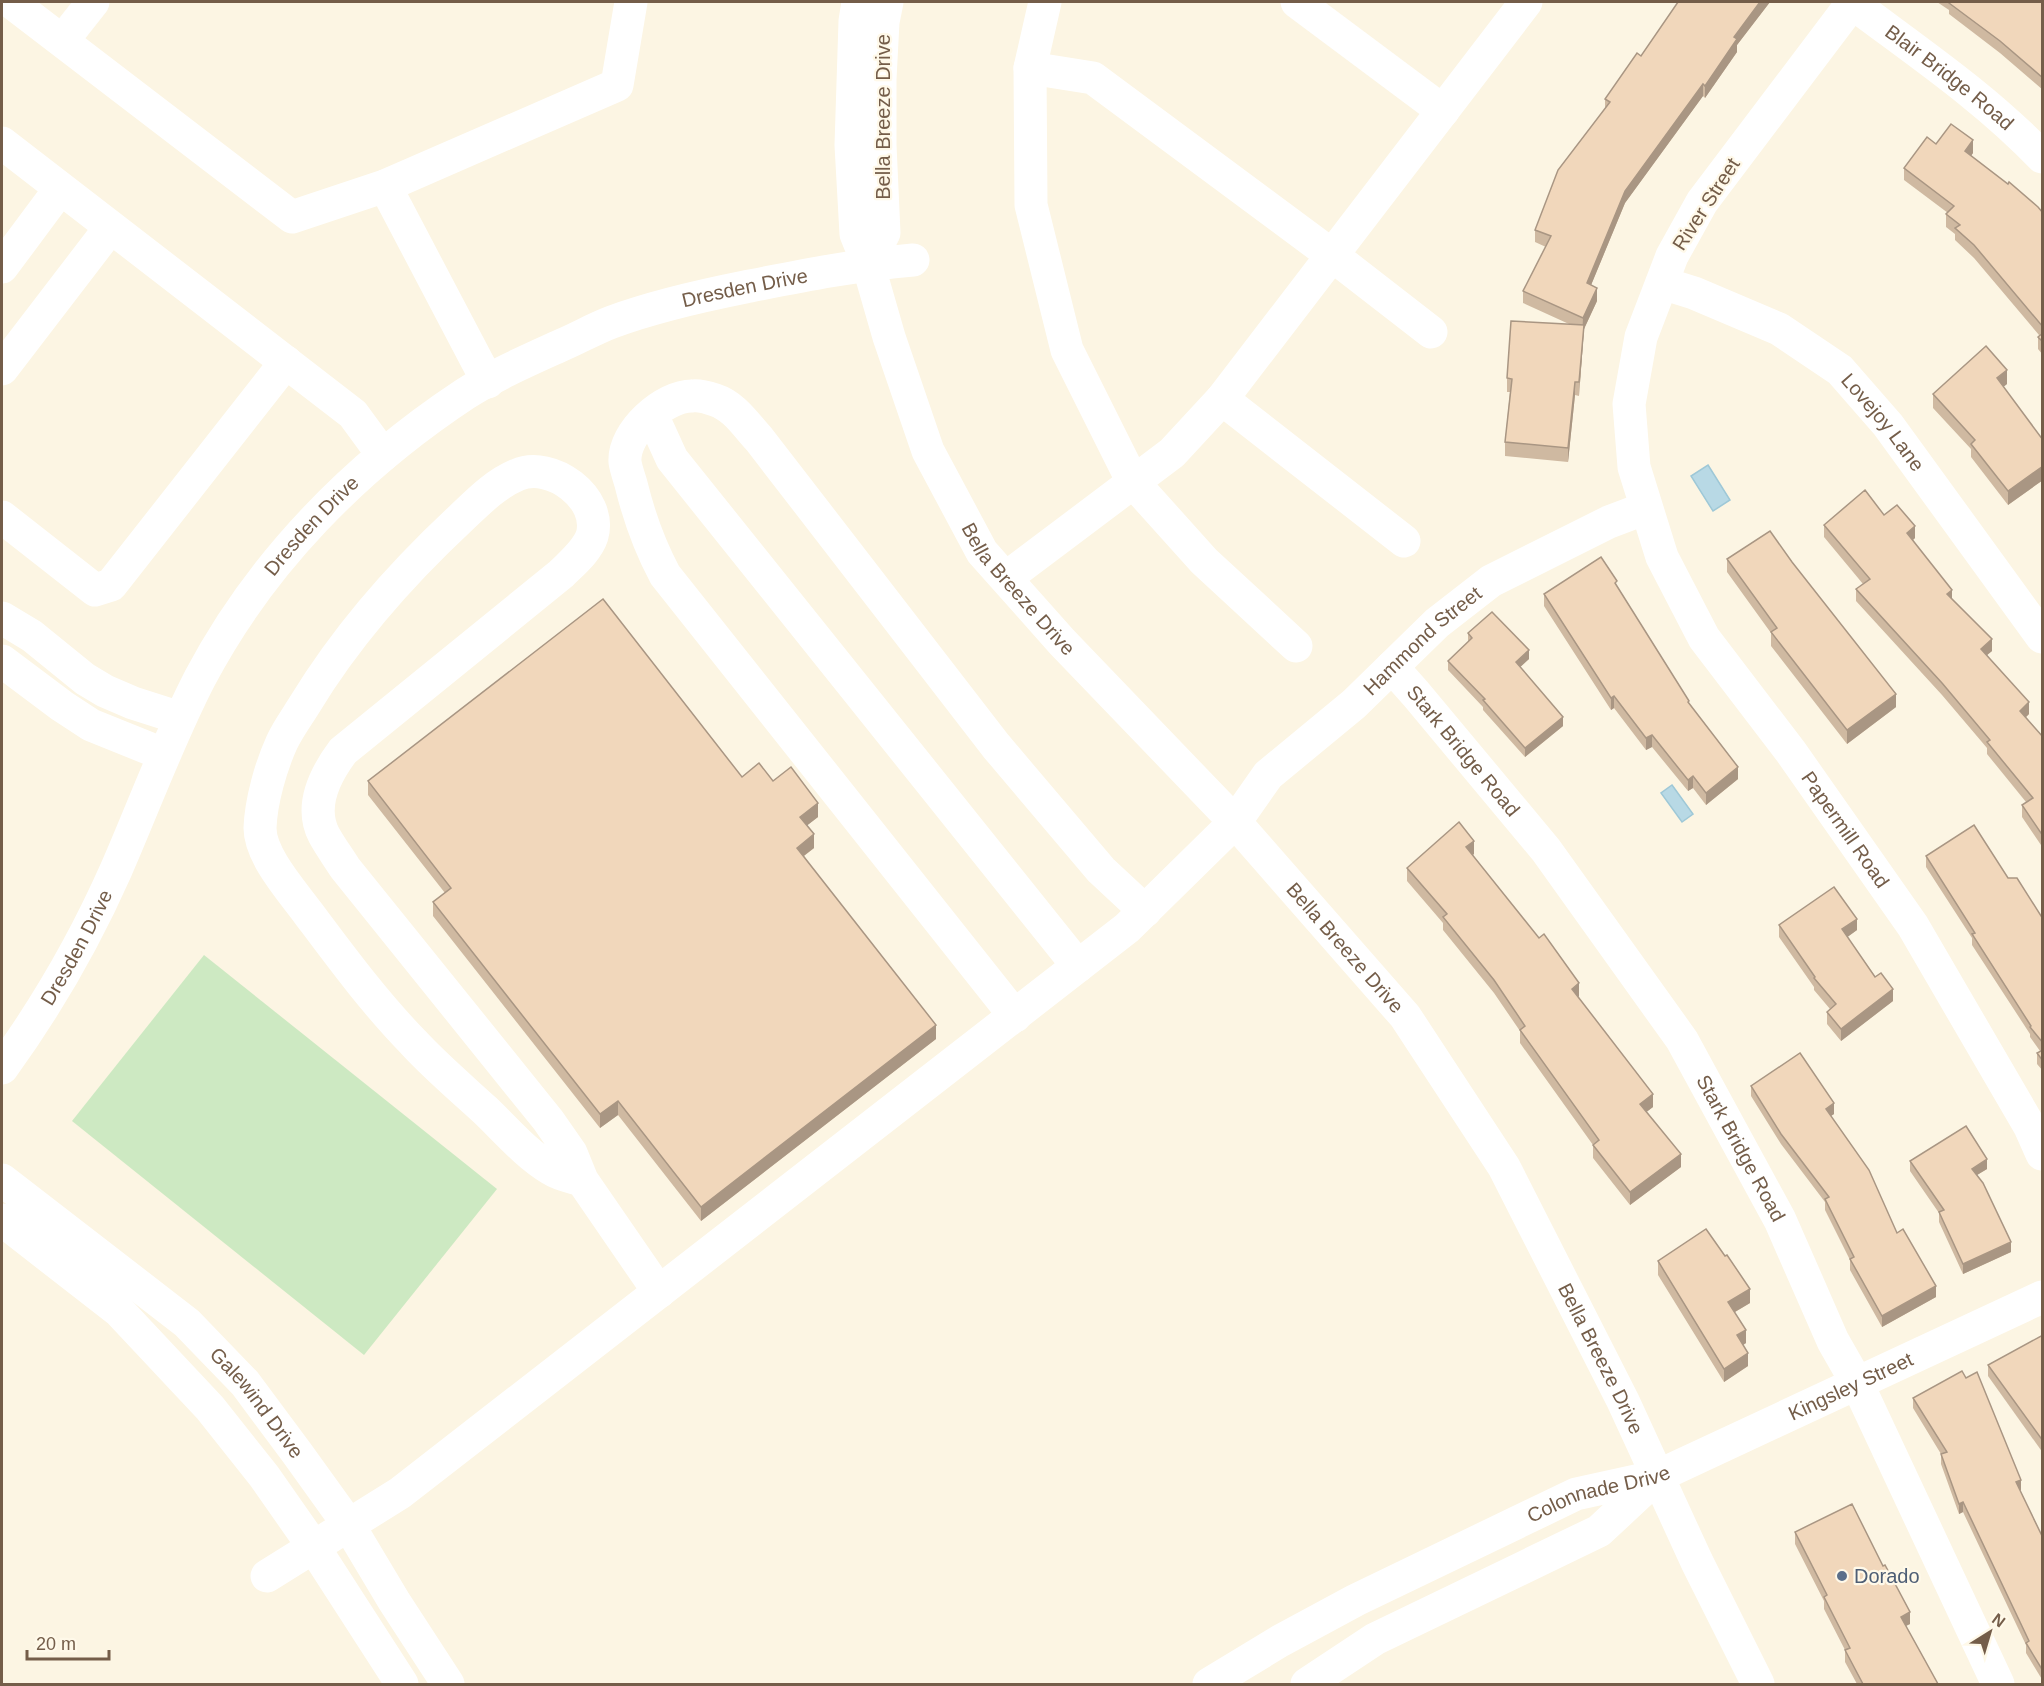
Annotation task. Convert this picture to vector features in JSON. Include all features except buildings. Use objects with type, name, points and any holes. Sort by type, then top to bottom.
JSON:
[{"type":"street","points":[[11,2],[292,217],[385,186],[617,84],[631,2]]},
{"type":"street","points":[[63,40],[93,2]]},
{"type":"street","name":"Bella Breeze Drive","points":[[858,2],[855,21],[851,145],[856,234],[868,264],[889,337],[928,451],[982,552],[1062,642],[1235,822],[1405,1016],[1504,1167],[1616,1388],[1697,1562],[1758,1684]]},
{"type":"street","name":"Bella Breeze Drive","points":[[868,264],[884,233],[880,79],[883,22],[887,2]]},
{"type":"street","points":[[1045,2],[1030,68],[1031,205],[1067,350],[1133,482],[1204,561],[1296,646]]},
{"type":"street","points":[[1297,2],[1443,111]]},
{"type":"street","points":[[1006,579],[1172,453],[1222,399],[1526,2]]},
{"type":"street","name":"Blair Bridge Road","points":[[1852,2],[1959,83],[2043,157]]},
{"type":"street","name":"River Street","points":[[1646,508],[1634,467],[1629,404],[1641,337],[1672,256],[1702,202],[1852,2]]},
{"type":"street","points":[[1030,68],[1093,78],[1333,256],[1431,333]]},
{"type":"street","points":[[2,143],[353,414],[383,455]]},
{"type":"street","points":[[385,186],[488,382]]},
{"type":"street","points":[[2,267],[60,189]]},
{"type":"street","points":[[2,369],[110,228]]},
{"type":"street","name":"Dresden Drive","points":[[2,1068],[25,1036],[78,949],[115,870],[163,754],[201,675],[232,624],[264,579],[295,540],[334,498],[383,455],[468,392],[533,358],[612,322],[695,298],[868,264],[913,260]]},
{"type":"street","name":"Lovejoy Lane","points":[[1662,282],[1779,329],[1840,370],[1888,425],[2043,637]]},
{"type":"street","points":[[2,517],[95,590],[111,585],[286,362]]},
{"type":"street","points":[[1015,1016],[665,575],[639,519],[625,461],[629,441],[639,426],[665,404],[692,395],[715,400],[730,407],[759,439],[996,746],[1101,870],[1145,911]]},
{"type":"street","points":[[1222,399],[1404,541]]},
{"type":"street","points":[[652,415],[672,459],[1078,966]]},
{"type":"street","points":[[582,1180],[552,1170],[530,1153],[413,1042],[353,974],[288,885],[266,853],[260,829],[268,782],[282,741],[320,679],[374,607],[443,534],[490,491],[518,474],[538,472],[561,479],[578,491],[587,503],[594,522],[591,538],[578,557],[561,574],[342,751],[329,770],[320,792],[319,817],[323,833],[345,868],[548,1120],[571,1153],[582,1180],[659,1292]]},
{"type":"street","name":"Hammond Street","points":[[267,1576],[400,1492],[1127,928],[1235,822],[1268,775],[1354,704],[1437,623],[1491,581],[1609,522],[1646,508]]},
{"type":"street","name":"Papermill Road","points":[[1646,508],[1662,557],[1704,638],[1791,752],[1912,926],[2030,1127],[2043,1154]]},
{"type":"street","points":[[2,618],[32,636],[85,679],[105,691],[133,703],[180,718]]},
{"type":"street","points":[[2,661],[91,725],[163,754]]},
{"type":"street","name":"Stark Bridge Road","points":[[1392,667],[1546,850],[1682,1040],[1780,1220],[1833,1341],[1857,1383],[1998,1684]]},
{"type":"street","name":"Galewind Drive","points":[[2,1180],[187,1323],[245,1383],[348,1524],[394,1601],[448,1684]]},
{"type":"street","name":"Galewind Drive","points":[[2,1220],[119,1311],[210,1408],[251,1459],[313,1546],[402,1684]]},
{"type":"street","name":"Kingsley Street","points":[[1658,1476],[2043,1297]]},
{"type":"street","name":"Colonnade Drive","points":[[1209,1684],[1280,1641],[1356,1600],[1576,1494],[1658,1476]]},
{"type":"street","name":"Colonnade Drive","points":[[1307,1684],[1375,1639],[1599,1531],[1658,1476]]},
{"type":"green space","points":[[204,955],[497,1189],[364,1355],[72,1121]]},
{"type":"water","points":[[1708,465],[1730,500],[1713,511],[1691,476]]},
{"type":"water","points":[[1672,785],[1693,814],[1682,822],[1661,793]]},
{"type":"place","name":"Dorado","points":[[1842,1576]]}]
